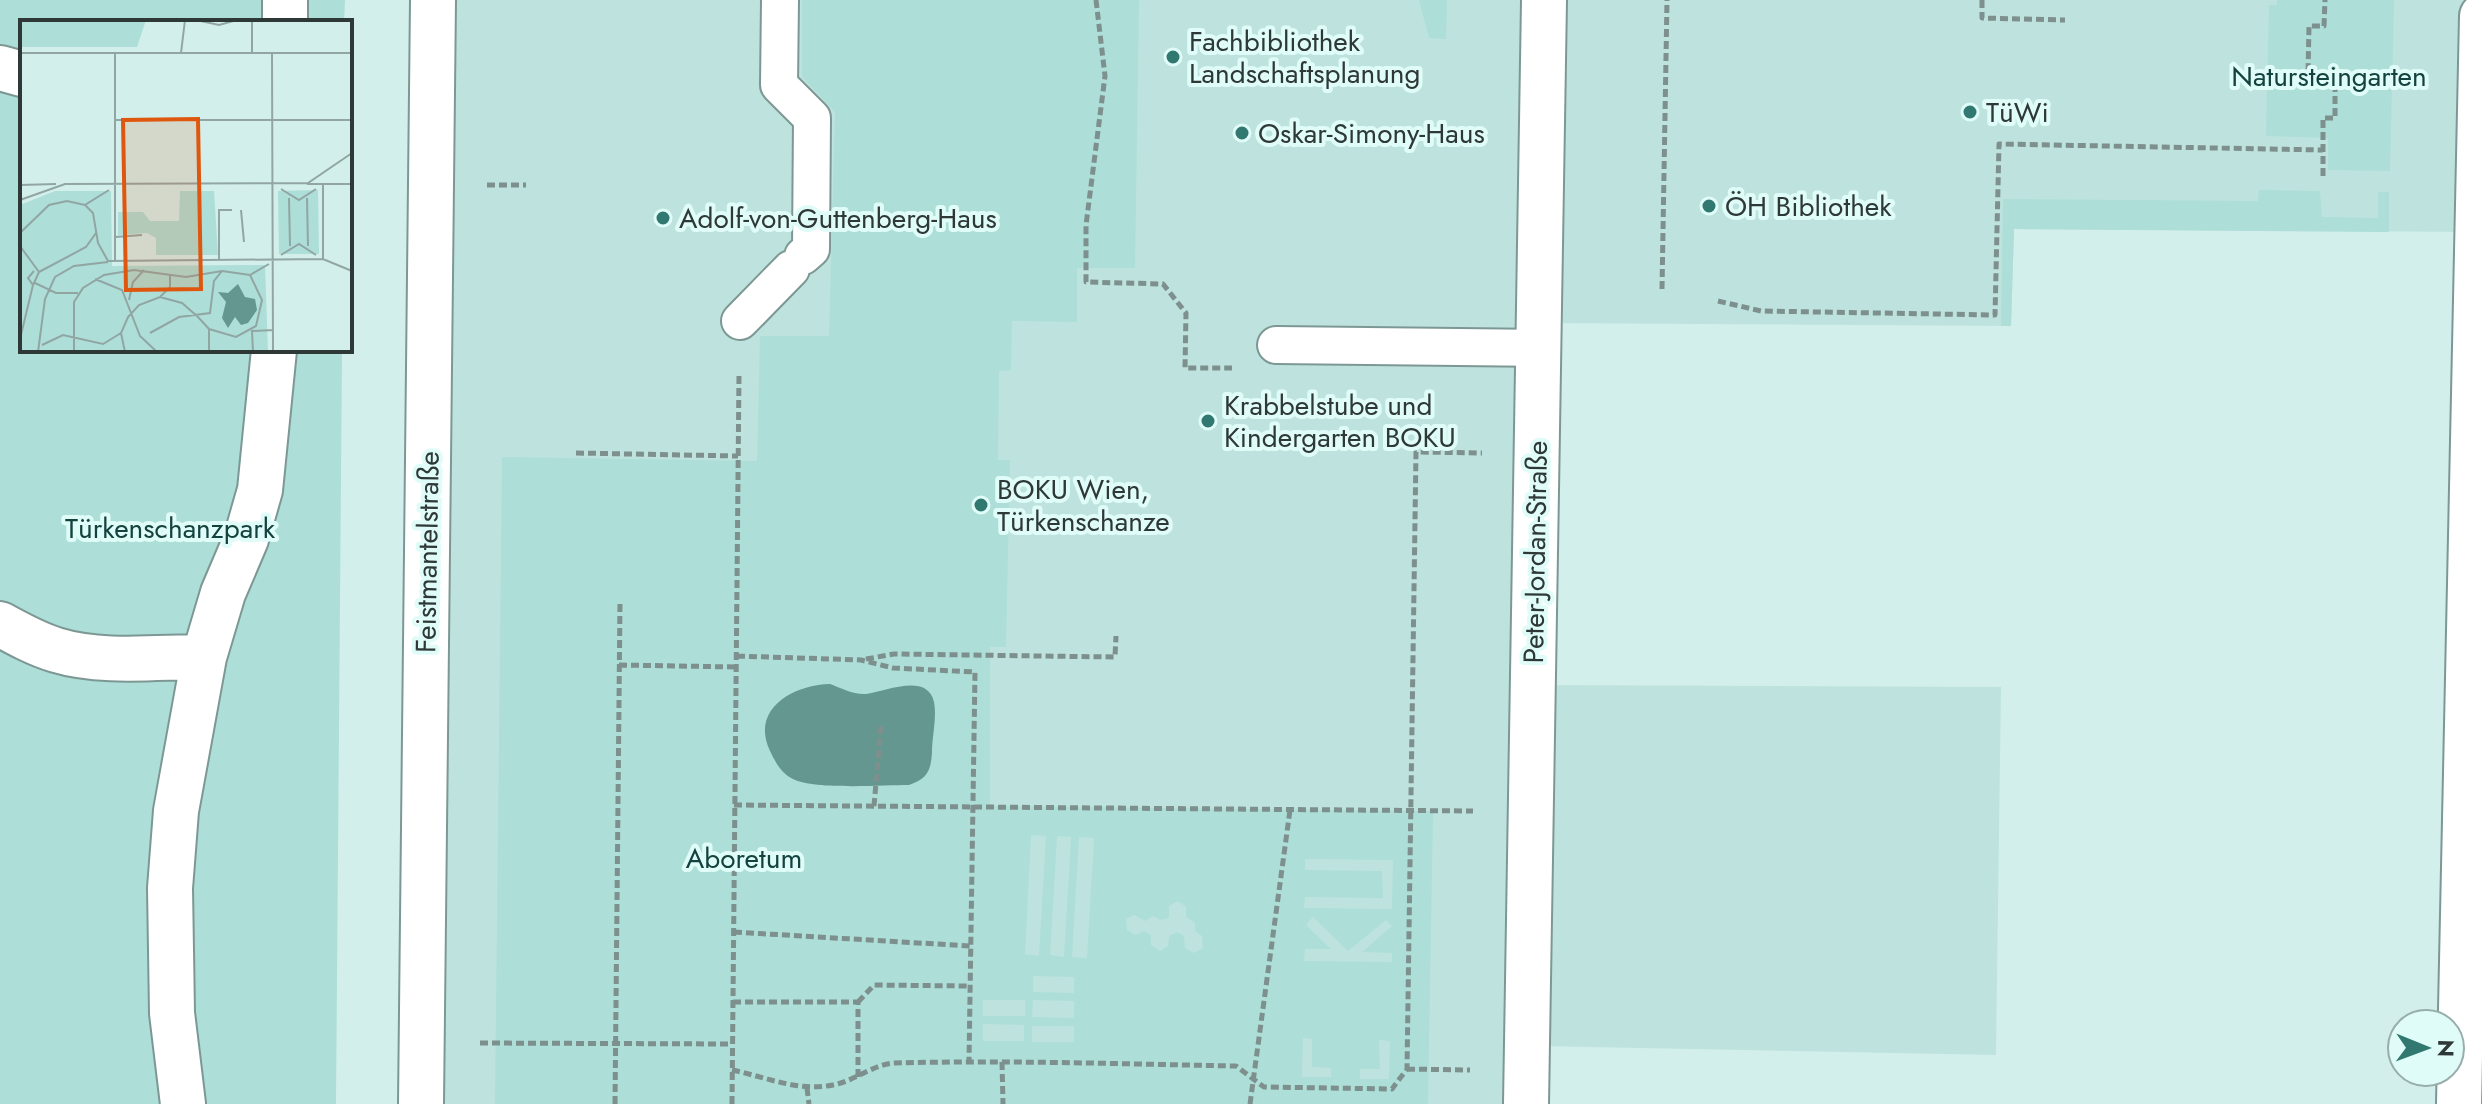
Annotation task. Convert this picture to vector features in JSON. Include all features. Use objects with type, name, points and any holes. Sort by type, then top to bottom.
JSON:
[{"type":"street","name":"Feistmantelstraße","points":[[421,1104],[433,0]]},
{"type":"street","name":"Peter-Jordan-Straße","points":[[1526,1104],[1544,0]]},
{"type":"street","points":[[2459,1104],[2482,16]]},
{"type":"street","points":[[0,68],[20,73]]},
{"type":"street","points":[[183,1104],[172,1013],[170,888],[176,811],[204,657],[260,490],[274,352]]},
{"type":"street","points":[[0,624],[28,640],[58,651],[107,657],[204,657]]},
{"type":"lane","points":[[740,321],[811,249],[812,118],[779,85],[780,0]]},
{"type":"lane","points":[[1276,345],[1538,348]]},
{"type":"path","points":[[1096,0],[1105,76],[1086,225],[1086,282],[1163,284],[1186,313],[1185,368],[1230,368],[1276,345]]},
{"type":"path","points":[[1662,289],[1667,0]]},
{"type":"path","points":[[1982,0],[1982,18],[2065,20]]},
{"type":"path","points":[[2323,176],[2323,118],[2335,118],[2335,85],[2323,85],[2324,74],[2308,73],[2309,26],[2324,26],[2325,0]]},
{"type":"path","points":[[1718,301],[1761,311],[1995,315],[1999,144],[2323,150]]},
{"type":"path","points":[[486,185],[526,185]]},
{"type":"path","points":[[732,1104],[740,321]]},
{"type":"path","points":[[732,1070],[807,1088],[834,1085],[858,1077],[883,1063],[969,1061],[1236,1066],[1264,1087],[1392,1089],[1407,1069],[1416,452]]},
{"type":"path","points":[[576,453],[738,456]]},
{"type":"path","points":[[615,1104],[620,601]]},
{"type":"path","points":[[737,656],[861,660],[894,654],[1115,657],[1116,636]]},
{"type":"path","points":[[861,660],[893,668],[975,672],[969,1061]]},
{"type":"path","points":[[619,665],[736,667]]},
{"type":"path","points":[[874,806],[881,725]]},
{"type":"path","points":[[734,805],[1531,811]]},
{"type":"path","points":[[1250,1104],[1290,810]]},
{"type":"path","points":[[734,932],[970,946]]},
{"type":"path","points":[[858,1077],[858,1002],[874,985],[970,986]]},
{"type":"path","points":[[733,1002],[858,1002]]},
{"type":"path","points":[[480,1043],[732,1044]]},
{"type":"path","points":[[1002,1062],[1003,1104]]},
{"type":"path","points":[[807,1088],[809,1104]]},
{"type":"shaded area","name":"BOKU Wien, Türkenschanze","points":[[432,0],[2482,0],[2478,232],[2014,229],[2011,326],[1538,323],[1533,685],[2001,687],[1996,1055],[1536,1046],[1534,1104],[420,1104]]},
{"type":"shaded area","points":[[830,684],[861,694],[904,686],[923,688],[930,693],[935,720],[931,764],[924,777],[909,785],[832,786],[803,782],[782,771],[765,736],[770,712],[789,695],[816,685]]},
{"type":"green space","name":"Türkenschanzpark","points":[[0,0],[345,0],[344,20],[20,20],[20,352],[342,352],[336,1104],[0,1104]]},
{"type":"green space","name":"Aboretum","points":[[802,0],[1139,0],[1135,268],[1077,268],[1077,322],[1012,321],[1011,370],[999,371],[998,460],[1010,460],[1006,647],[990,647],[990,806],[1433,811],[1428,1104],[495,1104],[502,457],[757,461],[760,336],[829,336],[835,112],[802,77]],"holes":[[[1031,835],[1046,836],[1039,956],[1025,954]],[[1057,836],[1071,837],[1064,957],[1050,955]],[[1079,837],[1094,838],[1087,958],[1072,957]],[[1305,859],[1393,860],[1392,909],[1304,908],[1305,897],[1383,898],[1382,871],[1305,870]],[[1178,901],[1186,907],[1186,917],[1195,923],[1195,931],[1202,936],[1203,948],[1194,953],[1185,948],[1184,936],[1177,932],[1169,936],[1168,946],[1160,951],[1151,945],[1151,935],[1144,931],[1135,935],[1127,930],[1126,919],[1134,915],[1145,921],[1153,916],[1160,920],[1169,918],[1169,906]],[[1313,917],[1348,951],[1386,920],[1392,926],[1362,952],[1392,953],[1392,962],[1304,961],[1305,949],[1331,949],[1306,925]],[[1033,976],[1074,977],[1074,993],[1033,992]],[[983,1000],[1025,1000],[1025,1016],[983,1016]],[[1033,1000],[1074,1001],[1074,1018],[1032,1017]],[[983,1024],[1024,1025],[1024,1041],[983,1041]],[[1032,1026],[1074,1026],[1074,1042],[1032,1042]],[[1303,1038],[1312,1039],[1312,1067],[1331,1068],[1331,1077],[1302,1077]],[[1379,1040],[1390,1041],[1389,1079],[1360,1079],[1360,1069],[1380,1069]]]},
{"type":"green space","points":[[1419,0],[1447,0],[1446,39],[1429,38]]},
{"type":"green space","name":"Natursteingarten","points":[[2277,0],[2394,0],[2390,171],[2328,170],[2328,138],[2266,136],[2269,5],[2277,5]]},
{"type":"green space","points":[[2259,190],[2320,191],[2322,217],[2378,218],[2378,192],[2389,192],[2389,232],[2014,229],[2011,326],[2001,326],[2003,199],[2258,201]]},
{"type":"place","name":"Fachbibliothek Landschaftsplanung","points":[[1173,57]]},
{"type":"place","name":"TüWi","points":[[1970,112]]},
{"type":"place","name":"Oskar-Simony-Haus","points":[[1242,133]]},
{"type":"place","name":"ÖH Bibliothek","points":[[1709,206]]},
{"type":"place","name":"Adolf-von-Guttenberg-Haus","points":[[663,218]]},
{"type":"place","name":"Krabbelstube und Kindergarten BOKU","points":[[1208,421]]},
{"type":"place","name":"BOKU Wien, Türkenschanze","points":[[981,505]]}]
